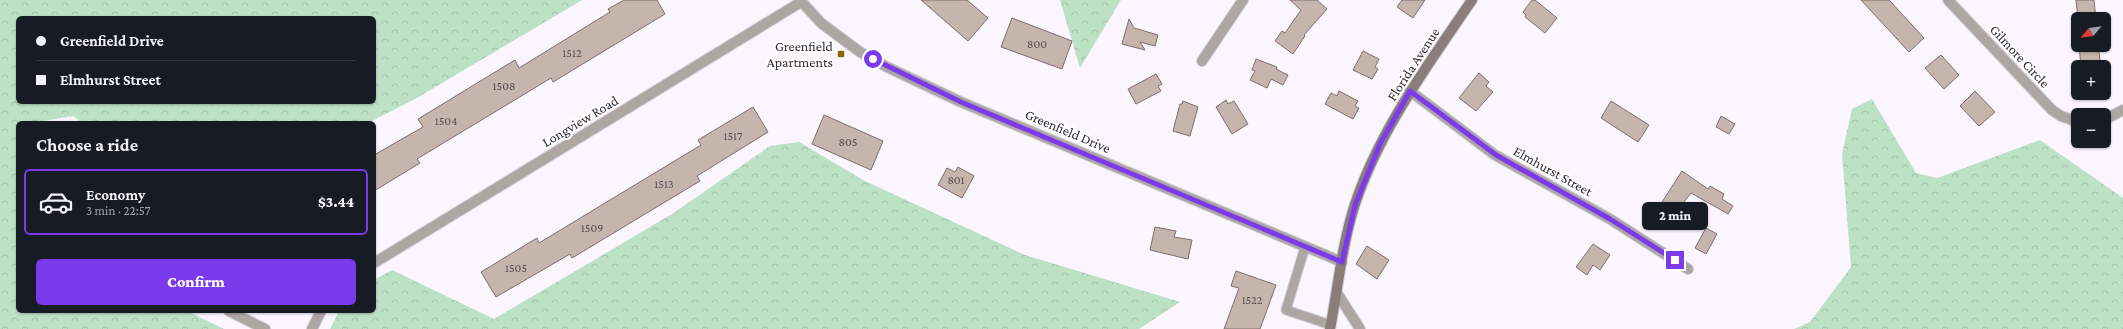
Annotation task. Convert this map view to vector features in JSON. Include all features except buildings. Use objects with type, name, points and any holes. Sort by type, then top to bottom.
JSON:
[{"type":"main road","name":"Florida Avenue","points":[[1331,327],[1342,262],[1355,205],[1380,144],[1410,91],[1472,0]]},
{"type":"street","points":[[1202,61],[1243,0]]},
{"type":"street","name":"Gilmore Circle","points":[[1948,0],[2052,110],[2061,116],[2071,120]]},
{"type":"street","name":"Greenfield Drive","points":[[801,1],[821,23],[860,52],[887,67],[961,102],[1342,262]]},
{"type":"street","name":"Longview Road","points":[[376,262],[801,1]]},
{"type":"street","name":"Elmhurst Street","points":[[1410,91],[1496,155],[1610,219],[1688,269]]},
{"type":"street","points":[[2111,116],[2123,110]]},
{"type":"street","points":[[1337,293],[1360,329]]},
{"type":"street","points":[[233,313],[265,329]]},
{"type":"street","points":[[312,329],[320,313]]},
{"type":"lane","points":[[1305,247],[1286,310],[1331,327]]},
{"type":"green space","points":[[0,0],[582,0],[417,98],[372,121],[79,121],[73,116],[45,121],[16,121],[16,313],[191,313],[224,329],[0,329]]},
{"type":"green space","points":[[1060,0],[1121,0],[1080,68]]},
{"type":"green space","points":[[1872,99],[1916,173],[1937,178],[2040,140],[2123,198],[2123,329],[1794,329],[1810,322],[1851,267],[1842,154],[1852,109]]},
{"type":"green space","points":[[799,142],[865,181],[1025,255],[1180,302],[1139,329],[330,329],[338,313],[376,313],[376,279],[392,270],[494,319],[672,214],[770,146]]},
{"type":"place","name":"Greenfield Apartments","points":[[841,54]]},
{"type":"route","points":[[873,59],[961,102],[1089,155],[1198,203],[1342,262],[1355,205],[1380,144],[1410,91],[1496,155],[1610,219],[1675,260]]}]
